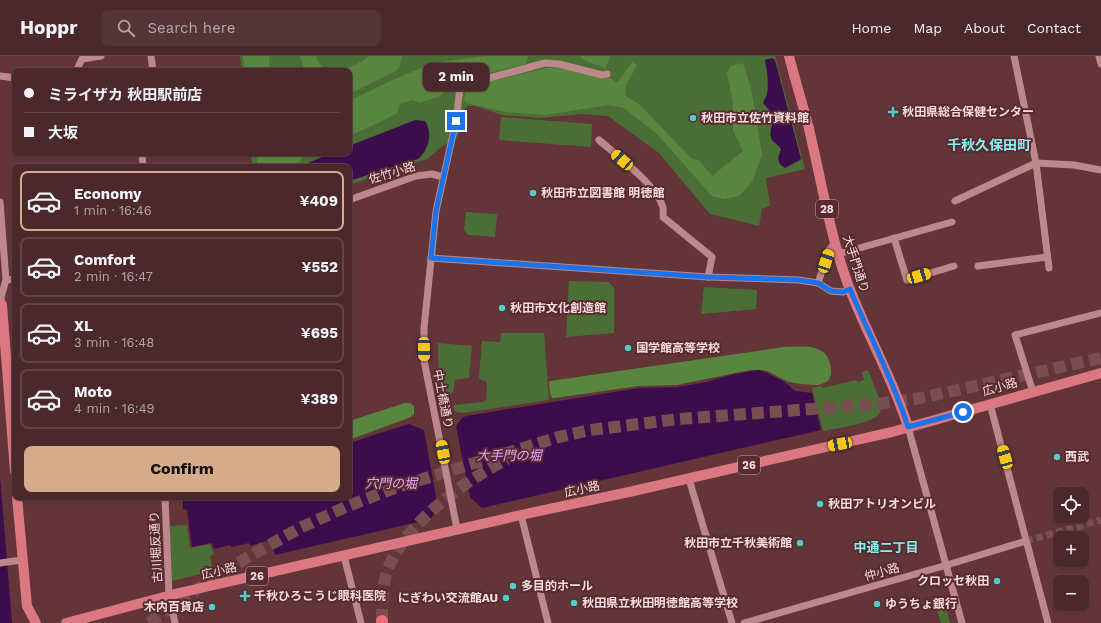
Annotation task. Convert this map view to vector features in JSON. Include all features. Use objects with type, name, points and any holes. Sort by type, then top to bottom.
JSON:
[{"type":"main road","name":"大手門通り","points":[[789,56],[838,254],[862,319],[898,396],[908,427]]},
{"type":"main road","points":[[1,305],[12,435]]},
{"type":"main road","name":"広小路","points":[[66,623],[169,595],[848,442],[908,427],[1101,373]]},
{"type":"main road","points":[[17,500],[27,606],[36,623]]},
{"type":"street","points":[[80,59],[101,56]]},
{"type":"street","points":[[151,56],[152,68]]},
{"type":"street","points":[[1014,56],[1036,163],[1049,268]]},
{"type":"street","points":[[1099,56],[1101,64]]},
{"type":"street","name":"中土橋通り","points":[[457,529],[424,360],[424,328],[436,211],[456,121],[460,88],[471,83],[545,63],[559,64],[602,75],[607,74]]},
{"type":"street","points":[[0,76],[12,78]]},
{"type":"street","points":[[599,140],[634,170],[654,191],[663,206],[663,217],[712,256],[708,277]]},
{"type":"street","points":[[955,201],[1036,163],[1101,170]]},
{"type":"street","name":"佐竹小路","points":[[352,199],[416,176],[432,174],[443,177]]},
{"type":"street","points":[[0,202],[6,280],[2,293],[1,305]]},
{"type":"street","points":[[838,254],[952,222]]},
{"type":"street","points":[[894,238],[907,280],[954,266]]},
{"type":"street","points":[[818,283],[829,250],[835,243]]},
{"type":"street","points":[[978,266],[1047,257]]},
{"type":"street","points":[[431,258],[708,277],[799,280],[818,283],[831,291],[843,292],[850,289]]},
{"type":"street","points":[[6,280],[12,279]]},
{"type":"street","points":[[1033,392],[1015,335],[1101,314]]},
{"type":"street","points":[[990,404],[1048,623]]},
{"type":"street","points":[[908,427],[962,623]]},
{"type":"street","points":[[689,479],[732,623]]},
{"type":"street","name":"古川堀反通り","points":[[165,500],[169,595],[175,623]]},
{"type":"street","points":[[520,515],[548,623]]},
{"type":"street","name":"仲小路","points":[[744,623],[1026,541]]},
{"type":"street","points":[[344,556],[361,623]]},
{"type":"street","points":[[0,563],[22,560]]},
{"type":"green space","points":[[240,56],[775,56],[805,169],[766,178],[770,206],[762,209],[759,226],[710,214],[659,153],[608,116],[582,114],[540,118],[502,115],[476,106],[468,106],[464,110],[458,136],[427,159],[352,184],[352,164],[252,164],[251,156],[352,156],[352,68],[242,68]]},
{"type":"green space","points":[[243,56],[269,56],[270,68],[245,68]]},
{"type":"green space","points":[[300,56],[316,56],[325,68],[303,68]]},
{"type":"green space","points":[[371,56],[402,56],[399,68],[396,71],[352,93],[352,68],[347,68]]},
{"type":"green space","points":[[487,56],[528,56],[525,64],[472,77],[454,85],[438,97],[419,103],[412,100],[400,104],[397,113],[352,135],[352,100],[423,67],[447,61]]},
{"type":"green space","points":[[581,56],[610,56],[606,67],[604,68],[582,59]]},
{"type":"green space","points":[[632,62],[637,66],[627,84],[625,92],[626,96],[640,105],[692,159],[699,160],[712,176],[743,151],[733,130],[733,102],[727,73],[731,66],[743,63],[751,88],[762,155],[752,182],[739,196],[724,199],[712,196],[656,133],[624,108],[609,105],[545,115],[506,112],[466,103],[464,99],[465,92],[468,89],[488,82],[547,68],[566,68],[602,79],[610,78],[618,82]]},
{"type":"green space","points":[[501,117],[592,124],[591,147],[499,140]]},
{"type":"green space","points":[[256,156],[303,156],[298,164],[258,164]]},
{"type":"green space","points":[[466,212],[497,214],[495,237],[468,235],[464,230]]},
{"type":"green space","points":[[569,281],[609,282],[614,288],[614,333],[566,337]]},
{"type":"green space","points":[[704,287],[757,290],[756,309],[701,314]]},
{"type":"green space","points":[[501,333],[544,333],[549,400],[463,413],[456,412],[454,410],[454,405],[483,402],[486,400],[487,382],[479,377],[482,341],[500,342]]},
{"type":"green space","points":[[438,343],[472,346],[469,378],[455,380],[453,392],[447,396],[441,385],[438,363]]},
{"type":"green space","points":[[799,346],[819,349],[829,360],[831,374],[829,379],[818,385],[800,384],[784,380],[768,371],[750,370],[677,385],[638,386],[555,398],[552,398],[550,394],[550,381]]},
{"type":"green space","points":[[868,370],[882,406],[879,414],[871,420],[823,431],[812,388],[821,386],[822,388],[856,380],[858,382],[864,380],[862,372]]},
{"type":"green space","points":[[405,403],[410,403],[414,406],[414,414],[411,417],[352,439],[352,420]]},
{"type":"green space","points":[[187,525],[190,548],[210,544],[214,554],[210,556],[213,571],[172,581],[169,526]]},
{"type":"green space","points":[[945,604],[950,623],[941,623],[936,607]]},
{"type":"water","points":[[772,58],[775,60],[801,159],[785,168],[778,160],[781,150],[771,138],[773,114],[763,103],[767,94],[768,85],[765,60]]},
{"type":"water","points":[[415,120],[425,121],[429,131],[429,141],[425,151],[418,159],[352,180],[352,164],[308,164],[324,156],[352,156],[352,145]]},
{"type":"water","name":"大手門の堀","points":[[759,370],[785,382],[795,391],[812,393],[821,430],[482,508],[470,497],[456,426],[463,417],[639,388],[677,387]]},
{"type":"water","name":"穴門の堀","points":[[409,424],[424,430],[437,502],[436,510],[431,519],[275,555],[270,540],[250,546],[249,543],[231,547],[230,545],[214,549],[212,543],[192,547],[187,510],[183,509],[183,500],[352,500],[352,442]]},
{"type":"water","points":[[0,477],[12,623],[0,623]]},
{"type":"tunnel","points":[[149,623],[213,578],[255,553],[300,528],[348,506],[397,487],[559,437],[590,430],[679,419],[877,404],[921,398],[1101,358]]},
{"type":"tunnel","points":[[382,621],[383,592],[387,571],[399,548],[411,532],[440,503],[457,490],[474,478],[507,459]]},
{"type":"tunnel","points":[[1026,541],[1101,520]]},
{"type":"place","name":"秋田県総合保健センター","points":[[893,112]]},
{"type":"place","name":"秋田市立佐竹資料館","points":[[693,118]]},
{"type":"place","name":"秋田市立図書館 明徳館","points":[[533,193]]},
{"type":"place","name":"秋田市文化創造館","points":[[502,308]]},
{"type":"place","name":"国学館高等学校","points":[[628,348]]},
{"type":"place","name":"西武","points":[[1057,457]]},
{"type":"place","name":"秋田アトリオンビル","points":[[820,504]]},
{"type":"place","name":"秋田市立千秋美術館","points":[[800,543]]},
{"type":"place","name":"クロッセ秋田","points":[[997,581]]},
{"type":"place","name":"多目的ホール","points":[[513,586]]},
{"type":"place","name":"千秋ひろこうじ眼科医院","points":[[245,596]]},
{"type":"place","name":"にぎわい交流館AU","points":[[506,598]]},
{"type":"place","name":"秋田県立秋田明徳館高等学校","points":[[574,603]]},
{"type":"place","name":"ゆうちょ銀行","points":[[877,604]]},
{"type":"place","name":"木内百貨店","points":[[212,607]]},
{"type":"district","name":"千秋久保田町","points":[[989,145]]},
{"type":"district","name":"中通二丁目","points":[[886,547]]},
{"type":"route","points":[[456,121],[436,211],[431,258],[708,277],[799,280],[818,283],[831,291],[843,292],[850,289],[862,319],[898,396],[908,427],[963,412]]}]
